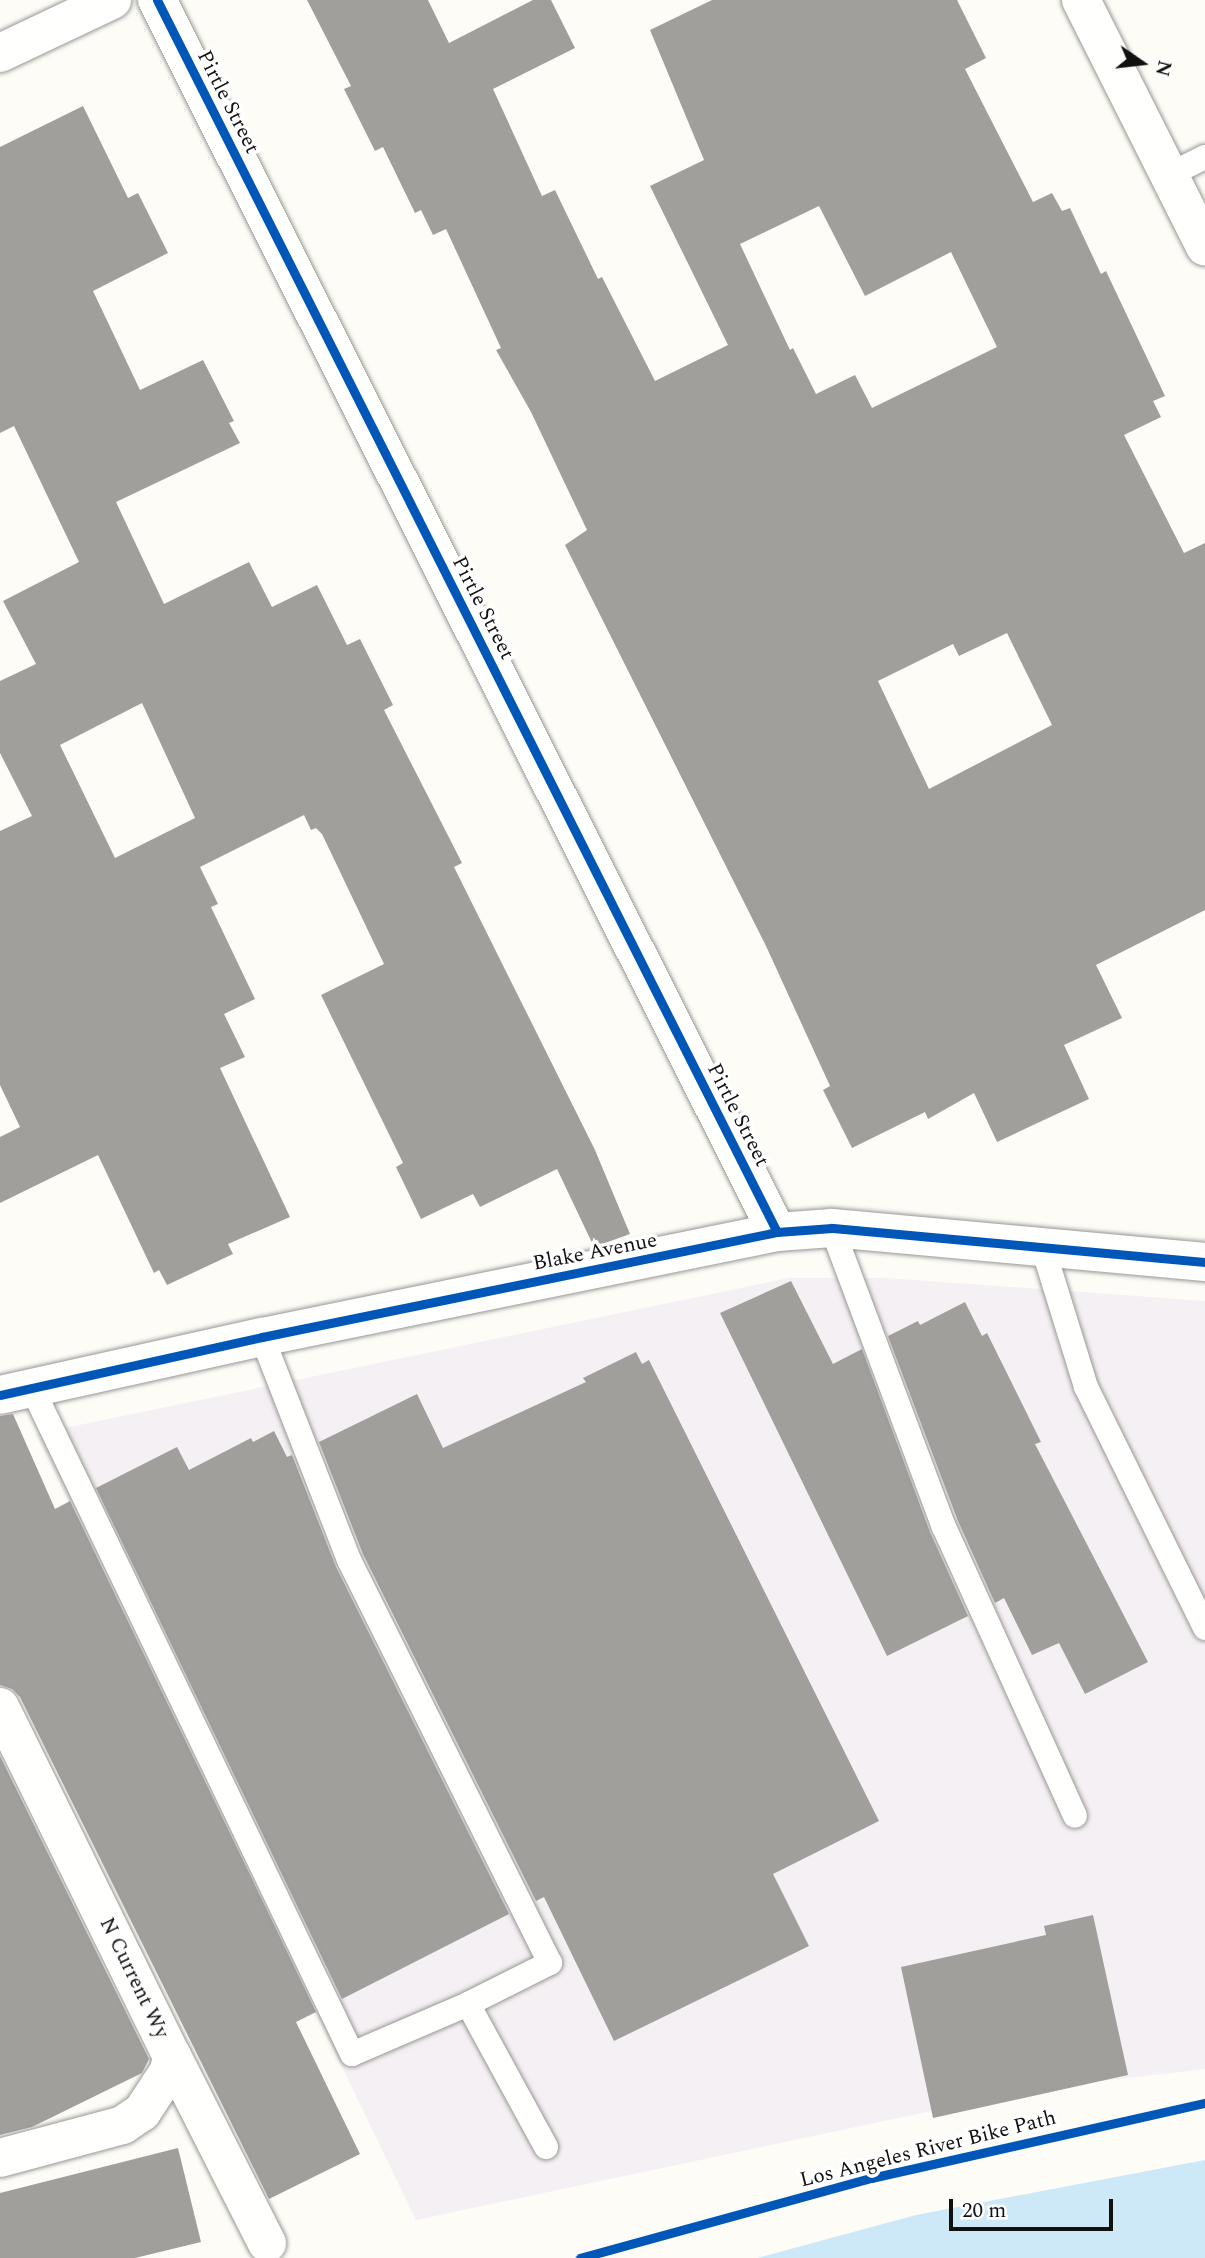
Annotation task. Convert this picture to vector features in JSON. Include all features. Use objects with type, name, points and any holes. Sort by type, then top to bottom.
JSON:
[{"type":"street","points":[[0,53],[112,0]]},
{"type":"street","name":"Pirtle Street","points":[[157,0],[777,1232]]},
{"type":"street","points":[[1081,0],[1205,247]]},
{"type":"street","name":"Blake Avenue","points":[[16,1391],[262,1337],[777,1232],[832,1228],[1205,1262]]},
{"type":"street","name":"N Current Wy","points":[[0,1707],[172,2056],[169,2071],[142,2112],[123,2125],[0,2158]]},
{"type":"street","points":[[172,2056],[267,2243]]},
{"type":"lane","points":[[1169,175],[1205,157]]},
{"type":"lane","points":[[832,1228],[944,1527],[1075,1816]]},
{"type":"lane","points":[[1043,1248],[1086,1387],[1205,1628]]},
{"type":"lane","points":[[16,1391],[352,2054],[468,2004],[550,1963],[349,1560],[262,1337]]},
{"type":"lane","points":[[468,2004],[546,2147]]},
{"type":"shaded area","points":[[789,1278],[886,1278],[1205,1301],[1205,2069],[1040,2088],[416,2220],[36,1434]]},
{"type":"water","points":[[1205,2160],[1205,2258],[757,2258],[916,2215]]},
{"type":"building","points":[[307,0],[428,0],[449,43],[533,0],[551,0],[575,48],[493,89],[542,196],[555,190],[598,279],[602,277],[655,381],[728,345],[650,186],[704,160],[650,30],[712,0],[957,0],[986,58],[965,69],[1033,202],[1052,193],[1062,211],[1070,208],[1101,274],[1106,271],[1165,396],[1153,401],[1161,417],[1124,435],[1184,553],[1205,543],[1205,910],[1096,965],[1122,1018],[1064,1045],[1089,1099],[997,1142],[974,1093],[928,1119],[925,1112],[852,1148],[823,1090],[830,1086],[766,946],[565,545],[587,530],[531,412],[496,350],[501,348],[446,229],[433,235],[421,210],[415,213],[383,147],[375,151],[344,89],[351,86]],"holes":[[[819,206],[865,296],[951,252],[997,347],[872,408],[855,375],[816,394],[793,348],[790,350],[740,244]],[[1007,633],[1052,725],[929,789],[878,681],[953,644],[959,656]]]},
{"type":"building","points":[[83,106],[128,198],[138,193],[168,253],[93,291],[140,390],[203,360],[234,421],[229,423],[240,443],[116,502],[164,604],[249,562],[272,607],[317,585],[347,645],[360,639],[393,705],[384,710],[462,863],[454,867],[595,1150],[630,1234],[594,1247],[557,1169],[480,1207],[473,1194],[421,1219],[396,1167],[403,1163],[321,995],[384,964],[322,834],[316,828],[311,830],[304,815],[200,867],[218,904],[211,907],[255,999],[224,1014],[245,1057],[220,1068],[290,1217],[228,1244],[233,1254],[167,1285],[159,1270],[154,1273],[98,1155],[0,1203],[0,1137],[20,1127],[0,1085],[0,831],[32,816],[0,753],[0,681],[36,664],[3,601],[79,562],[14,426],[0,433],[0,147]],"holes":[[[142,703],[195,818],[115,858],[60,745]]]},
{"type":"building","points":[[791,1281],[833,1364],[862,1349],[930,1532],[968,1616],[887,1656],[720,1313]]},
{"type":"building","points":[[965,1302],[982,1336],[987,1333],[1041,1442],[1035,1444],[1148,1662],[1085,1694],[1059,1643],[1032,1655],[1004,1598],[995,1603],[958,1521],[888,1336],[918,1321],[920,1325]]},
{"type":"building","points":[[636,1352],[642,1364],[649,1360],[879,1821],[773,1874],[809,1946],[614,2041],[544,1897],[536,1901],[363,1554],[319,1442],[417,1394],[443,1448],[586,1382],[583,1378]]},
{"type":"building","points":[[13,1414],[55,1509],[70,1501],[316,2012],[296,2022],[360,2154],[269,2199],[20,1697],[12,1689],[0,1685],[0,1416]]},
{"type":"building","points":[[274,1431],[287,1457],[292,1455],[336,1567],[509,1914],[342,1999],[96,1488],[177,1447],[189,1470],[251,1438],[253,1442]]},
{"type":"building","points":[[0,1756],[149,2059],[142,2073],[32,2127],[0,2135]]},
{"type":"building","points":[[1093,1915],[1128,2075],[933,2118],[901,1967],[1046,1935],[1044,1926]]},
{"type":"building","points":[[178,2148],[201,2242],[135,2258],[0,2258],[0,2193]]},
{"type":"cycle path","points":[[157,0],[777,1232]]},
{"type":"cycle path","points":[[0,1395],[262,1337],[777,1232],[832,1228],[1205,1262]]},
{"type":"cycle path","name":"Los Angeles River Bike Path","points":[[580,2258],[871,2178],[1205,2103]]}]
